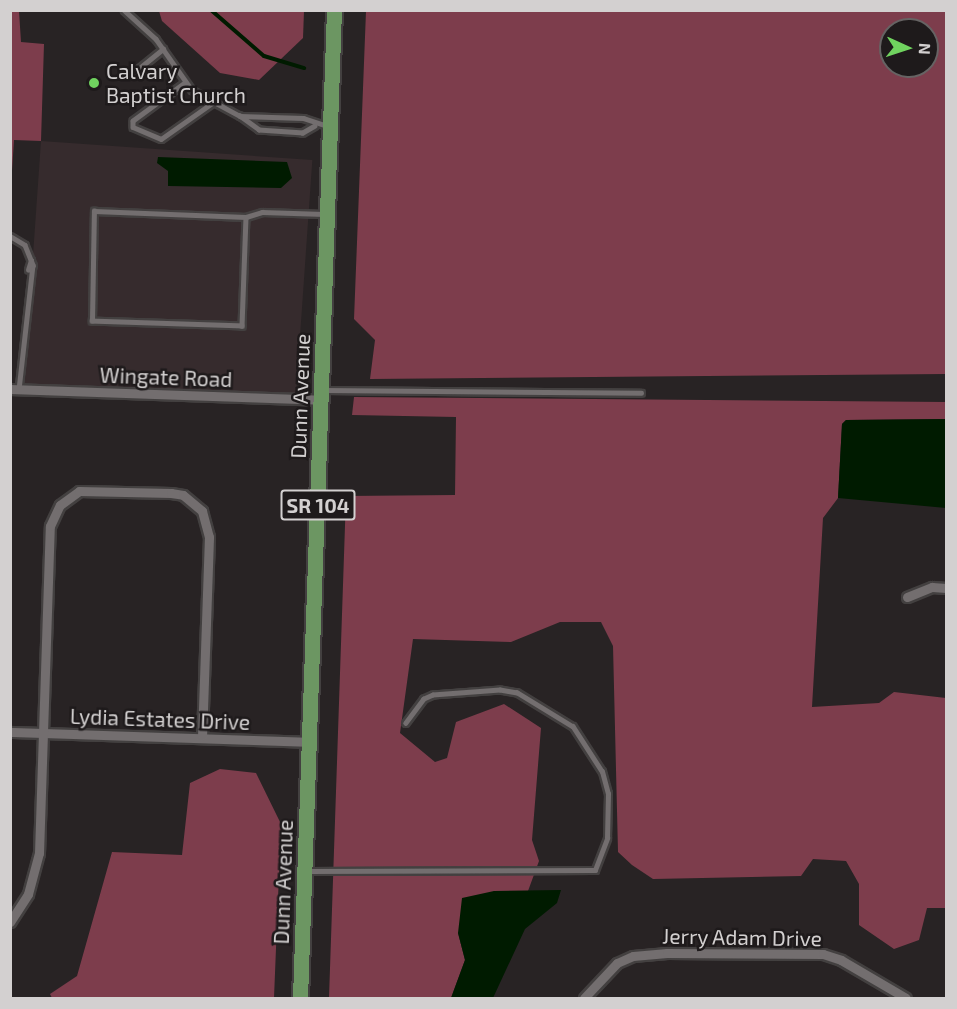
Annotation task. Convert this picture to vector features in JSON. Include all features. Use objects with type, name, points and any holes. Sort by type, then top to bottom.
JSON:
[{"type":"main road","name":"Dunn Avenue","points":[[300,999],[327,214],[323,126],[334,10]]},
{"type":"street","name":"Wingate Road","points":[[15,389],[321,395]]},
{"type":"street","points":[[10,922],[28,894],[38,860],[42,733],[54,514],[79,491],[183,495],[202,511],[207,524],[202,736]]},
{"type":"street","points":[[907,597],[932,587],[946,588]]},
{"type":"street","name":"Lydia Estates Drive","points":[[10,732],[202,736],[309,742]]},
{"type":"street","name":"Jerry Adam Drive","points":[[584,999],[617,963],[658,953],[823,954],[841,960],[906,999]]},
{"type":"lane","points":[[124,10],[163,49],[185,83],[212,103],[240,116],[259,130],[303,133],[323,126]]},
{"type":"lane","points":[[132,74],[163,49]]},
{"type":"lane","points":[[185,83],[133,121],[133,127],[161,139],[212,103]]},
{"type":"lane","points":[[240,116],[303,118],[323,126]]},
{"type":"lane","points":[[246,217],[242,326],[92,321],[94,211],[246,217],[262,212],[327,214]]},
{"type":"lane","points":[[10,236],[20,238],[31,260],[33,285],[15,389]]},
{"type":"lane","points":[[28,270],[31,260]]},
{"type":"lane","points":[[27,288],[29,298]]},
{"type":"lane","points":[[321,395],[641,393]]},
{"type":"lane","points":[[305,871],[595,870],[608,838],[608,794],[602,772],[573,727],[518,693],[500,690],[434,695],[424,699],[406,723]]},
{"type":"shaded area","points":[[10,11],[19,11],[21,42],[44,44],[41,141],[14,140],[11,186]]},
{"type":"shaded area","points":[[159,11],[304,11],[303,38],[259,80],[220,73],[162,21]]},
{"type":"shaded area","points":[[366,11],[946,11],[946,374],[370,379],[375,340],[354,319]]},
{"type":"shaded area","points":[[41,141],[312,160],[295,402],[24,383]]},
{"type":"shaded area","points":[[158,157],[287,162],[292,178],[281,188],[168,186],[168,171],[157,163]]},
{"type":"shaded area","points":[[354,397],[946,402],[946,419],[846,420],[842,424],[838,498],[823,518],[812,707],[879,703],[894,692],[946,698],[946,908],[927,908],[919,940],[894,949],[859,925],[859,884],[846,861],[813,859],[801,876],[653,879],[632,865],[618,852],[613,646],[601,622],[560,622],[511,642],[413,639],[400,733],[435,762],[447,758],[456,722],[504,704],[541,728],[532,840],[539,861],[528,891],[494,891],[458,933],[465,960],[451,998],[329,998],[346,496],[455,495],[456,417],[352,415]]},
{"type":"shaded area","points":[[946,419],[946,508],[838,498],[842,424],[846,420]]},
{"type":"shaded area","points":[[220,769],[256,773],[281,824],[274,998],[52,998],[50,994],[77,976],[112,852],[182,855],[190,783]]},
{"type":"shaded area","points":[[561,890],[557,903],[525,929],[493,998],[451,998],[465,960],[458,933],[462,898],[494,891]]},
{"type":"waterway","points":[[211,10],[264,56],[304,68]]},
{"type":"place","name":"Calvary Baptist Church","points":[[94,83]]}]
